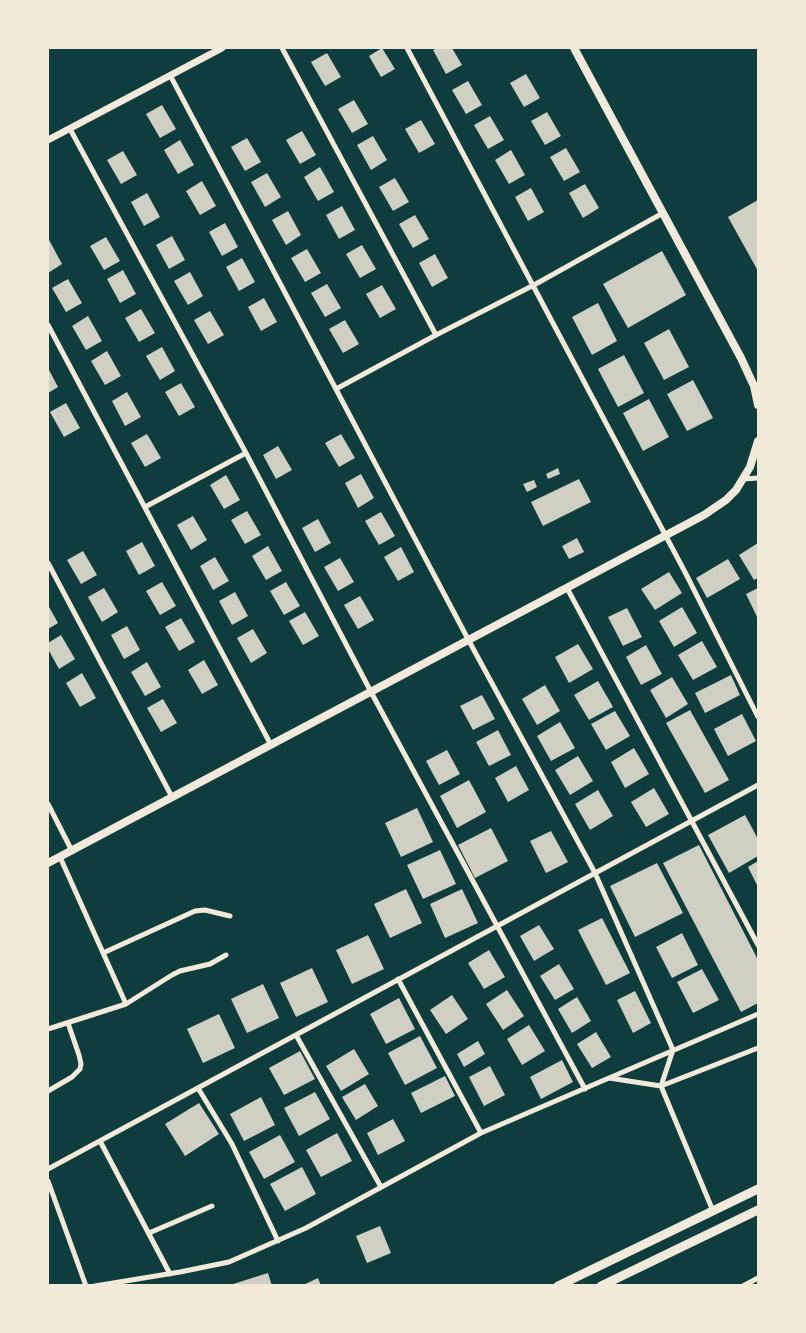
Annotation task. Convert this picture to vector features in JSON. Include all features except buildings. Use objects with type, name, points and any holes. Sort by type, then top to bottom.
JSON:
[{"type":"main road","points":[[574,48],[741,358],[754,386],[758,405]]},
{"type":"main road","points":[[48,863],[469,641],[716,508],[726,500],[744,479],[758,441]]},
{"type":"main road","points":[[558,1286],[758,1189]]},
{"type":"main road","points":[[601,1286],[758,1210]]},
{"type":"street","points":[[48,140],[222,48]]},
{"type":"street","points":[[282,48],[436,335]]},
{"type":"street","points":[[407,48],[534,285],[664,536],[686,574],[758,716]]},
{"type":"street","points":[[170,75],[469,641],[595,873],[673,1050],[661,1086],[713,1211]]},
{"type":"street","points":[[70,128],[246,453],[371,692],[585,1089]]},
{"type":"street","points":[[336,389],[534,285],[663,213]]},
{"type":"street","points":[[48,325],[271,745]]},
{"type":"street","points":[[145,507],[246,453]]},
{"type":"street","points":[[744,479],[758,478]]},
{"type":"street","points":[[48,563],[172,797]]},
{"type":"street","points":[[567,588],[758,946]]},
{"type":"street","points":[[48,1169],[758,785]]},
{"type":"street","points":[[48,804],[72,850]]},
{"type":"street","points":[[60,856],[126,1004]]},
{"type":"street","points":[[103,953],[195,911],[205,910],[230,916]]},
{"type":"street","points":[[48,1029],[126,1004],[180,971],[210,964],[226,955]]},
{"type":"street","points":[[398,980],[481,1133]]},
{"type":"street","points":[[94,1286],[123,1284],[229,1262],[306,1228],[481,1133],[758,1014]]},
{"type":"street","points":[[48,1092],[72,1077],[80,1069],[79,1055],[68,1023]]},
{"type":"street","points":[[296,1035],[382,1188]]},
{"type":"street","points":[[609,1078],[661,1086],[758,1048]]},
{"type":"street","points":[[198,1088],[232,1144],[278,1241]]},
{"type":"street","points":[[100,1140],[170,1274]]},
{"type":"street","points":[[48,1181],[86,1286]]},
{"type":"street","points":[[149,1233],[212,1206]]},
{"type":"street","points":[[743,1286],[758,1278]]}]
